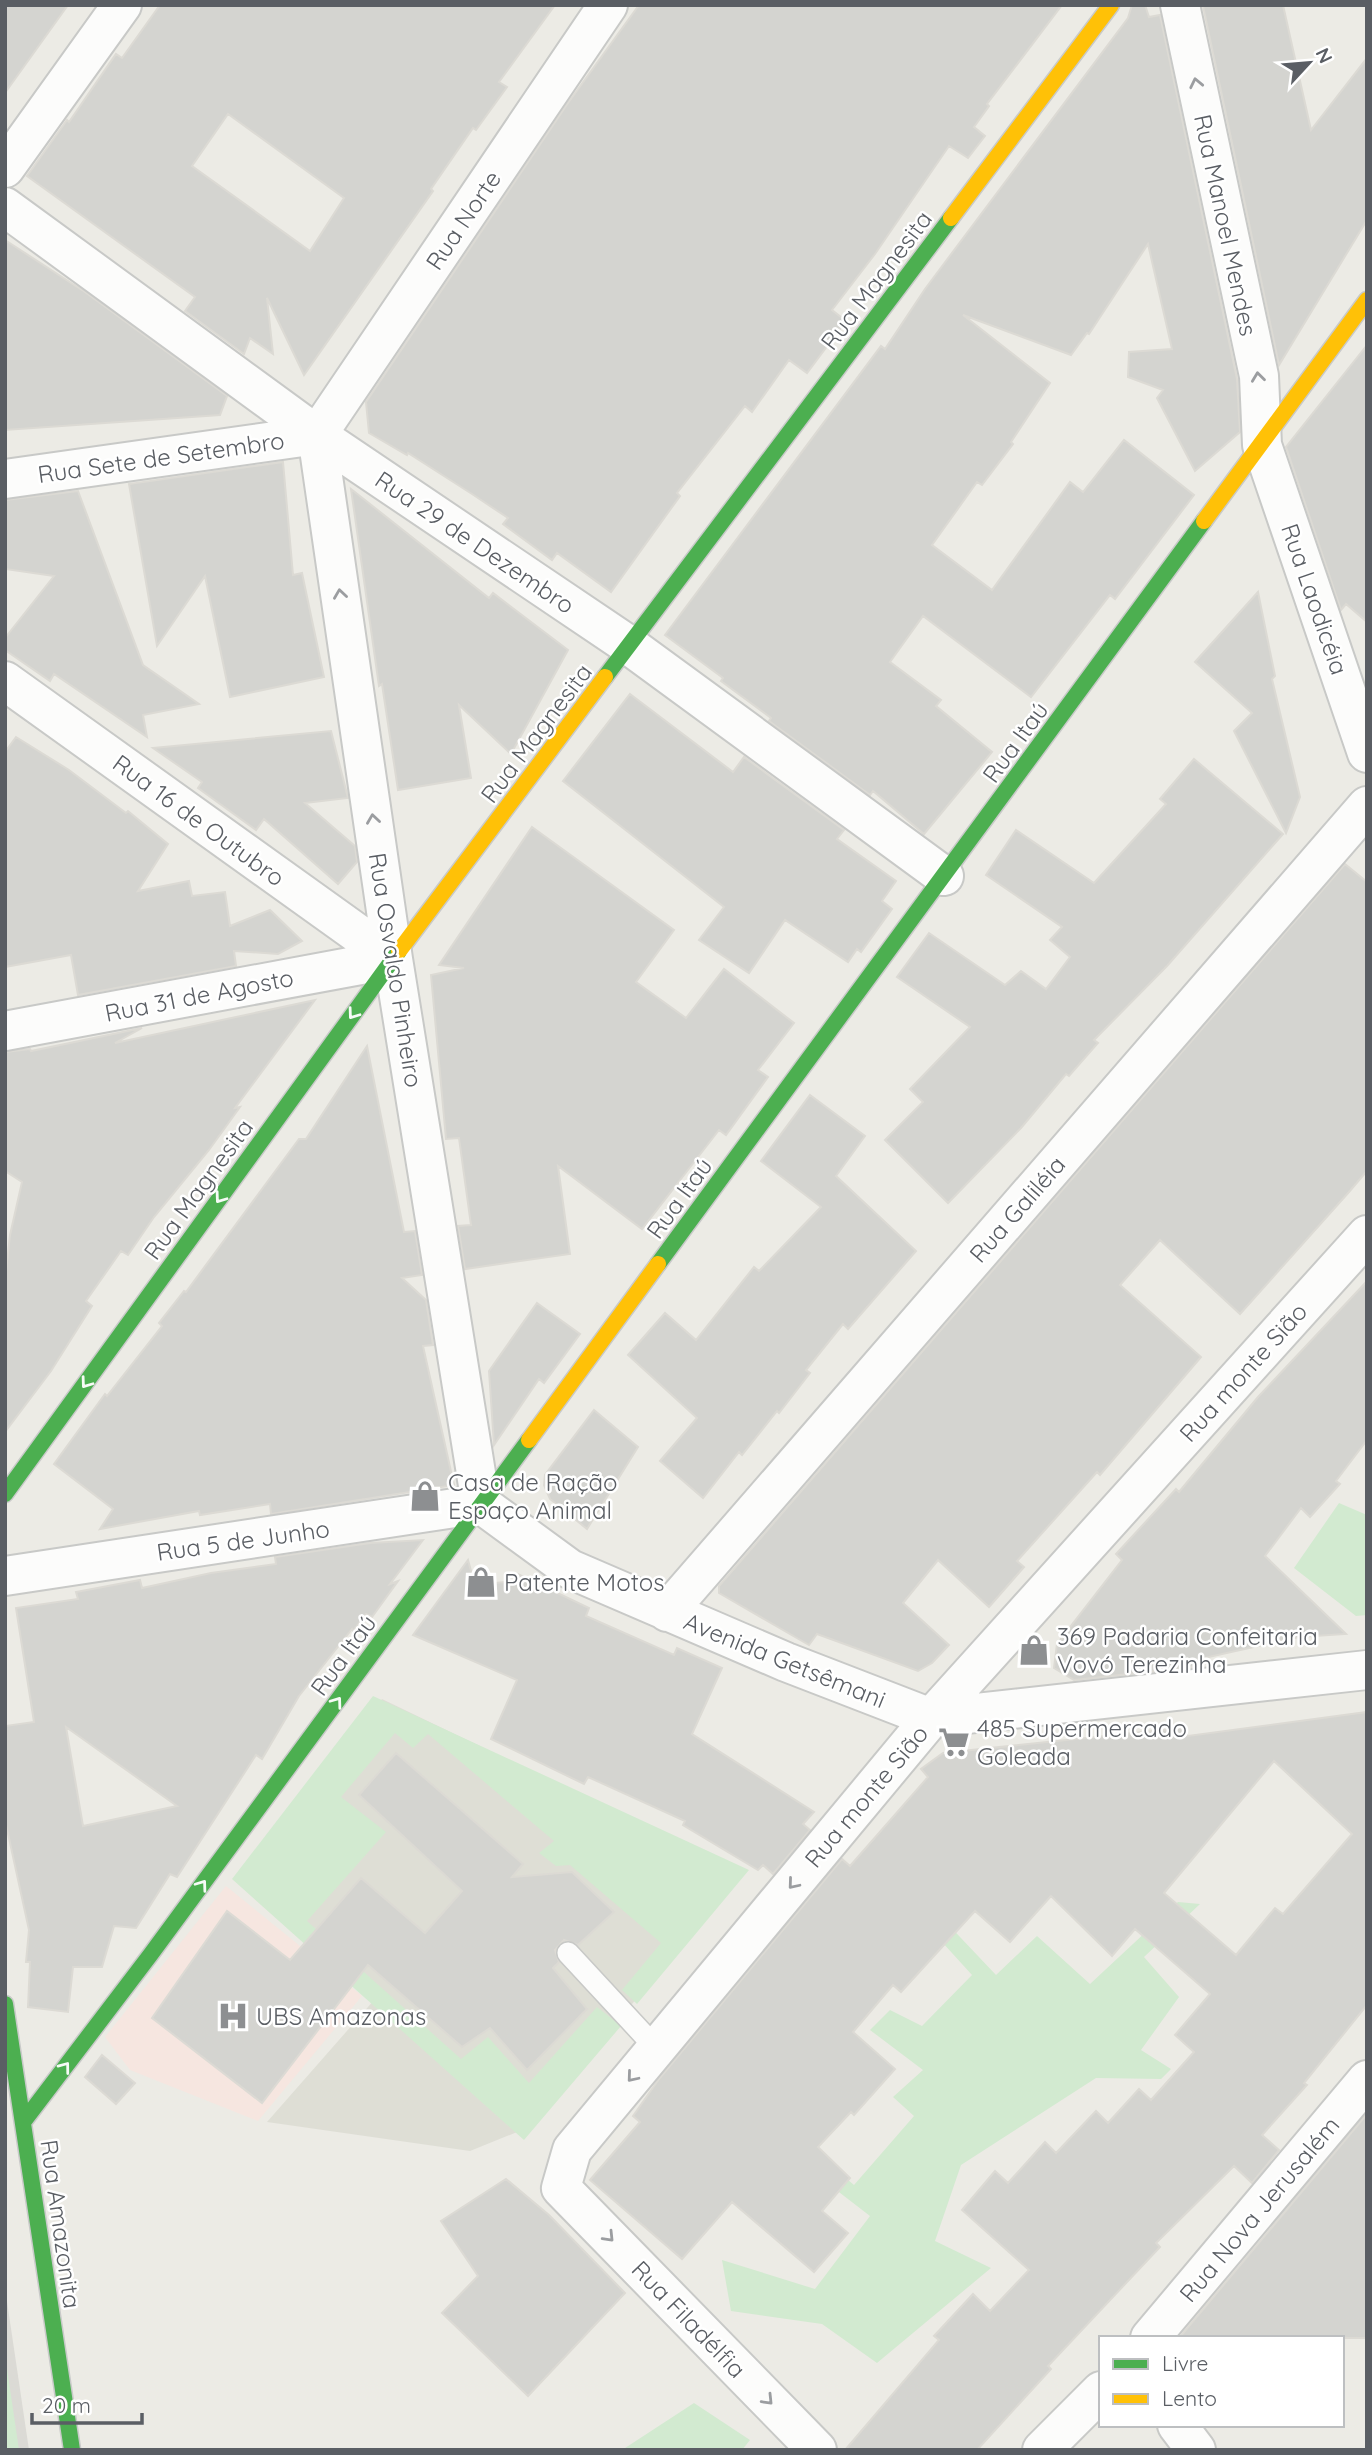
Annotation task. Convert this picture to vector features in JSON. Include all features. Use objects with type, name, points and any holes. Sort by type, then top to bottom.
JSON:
[{"type":"street","points":[[5,168],[122,5]]},
{"type":"street","name":"Rua Norte","points":[[317,435],[608,5]]},
{"type":"street","name":"Rua Magnesita","points":[[5,1494],[393,959],[1111,5]]},
{"type":"street","name":"Rua Manoel Mendes","points":[[1180,5],[1259,376],[1262,445]]},
{"type":"street","name":"Rua 29 de Dezembro","points":[[5,207],[317,435],[630,646],[944,876]]},
{"type":"street","name":"Rua Itaú","points":[[24,2121],[151,1954],[1367,300]]},
{"type":"street","name":"Rua Sete de Setembro","points":[[5,479],[317,435]]},
{"type":"street","name":"Rua Osvaldo Pinheiro","points":[[317,435],[393,959],[481,1504]]},
{"type":"street","name":"Rua Laodicéia","points":[[1262,445],[1367,753]]},
{"type":"street","name":"Rua 16 de Outubro","points":[[5,681],[393,959]]},
{"type":"street","name":"Rua Galiléia","points":[[667,1612],[1367,806]]},
{"type":"street","name":"Rua 31 de Agosto","points":[[5,1031],[393,959]]},
{"type":"street","name":"Rua monte Sião","points":[[561,2188],[572,2150],[931,1718],[1367,1234]]},
{"type":"street","name":"Avenida Getsêmani","points":[[481,1504],[570,1569],[667,1612],[931,1718],[1367,1670]]},
{"type":"street","name":"Rua 5 de Junho","points":[[5,1576],[481,1504]]},
{"type":"street","name":"Rua Amazonita","points":[[5,2004],[72,2450]]},
{"type":"street","name":"Rua Nova Jerusalém","points":[[1152,2336],[1367,2080]]},
{"type":"street","name":"Rua Filadélfia","points":[[561,2188],[817,2450]]},
{"type":"street","points":[[1042,2450],[1099,2393]]},
{"type":"street","points":[[1179,2427],[1196,2450]]},
{"type":"lane","points":[[568,1953],[656,2048]]},
{"type":"shaded area","points":[[382,1699],[743,1873],[527,2128],[470,2151],[267,2122],[375,1999],[236,1880]]},
{"type":"shaded area","name":"UBS Amazonas","points":[[226,1886],[362,1996],[258,2121],[130,2070],[105,2037]]},
{"type":"shaded area","points":[[5,2288],[29,2450],[5,2450]]},
{"type":"green space","points":[[1339,1503],[1367,1515],[1367,1615],[1356,1616],[1294,1568]]},
{"type":"green space","points":[[373,1696],[749,1870],[637,2004],[622,1990],[661,1943],[570,1865],[556,1866],[539,1853],[554,1841],[428,1734],[413,1748],[395,1733],[341,1797],[386,1832],[307,1921],[461,2059],[488,2037],[529,2083],[597,2007],[621,2026],[524,2140],[232,1879]]},
{"type":"green space","points":[[871,1843],[996,1975],[1037,1936],[1090,1984],[1178,1902],[1200,1904],[1144,1957],[1179,1997],[1141,2050],[1171,2069],[1161,2079],[1096,2078],[961,2165],[935,2241],[991,2268],[877,2363],[822,2324],[731,2311],[722,2260],[815,2289],[870,2216],[674,2065],[693,2049],[854,2185],[914,2116],[893,2097],[923,2070],[870,2030],[890,2010],[922,2026],[972,1975],[862,1854]]},
{"type":"green space","points":[[5,2355],[19,2450],[5,2450]]},
{"type":"green space","points":[[694,2403],[750,2440],[742,2450],[622,2450]]},
{"type":"building","points":[[5,5],[68,5],[5,93]]},
{"type":"building","points":[[160,5],[555,5],[499,82],[507,87],[476,130],[473,128],[431,189],[433,191],[304,375],[267,298],[273,354],[250,338],[244,354],[185,311],[195,297],[27,176],[67,120],[69,122],[116,54],[122,58]],"holes":[[[228,114],[344,198],[310,251],[192,166]]]},
{"type":"building","points":[[639,5],[1062,5],[987,104],[989,106],[974,127],[985,136],[968,158],[949,146],[875,254],[832,310],[846,321],[807,373],[789,360],[752,412],[745,406],[677,493],[680,496],[611,592],[557,553],[552,560],[503,524],[508,518],[408,453],[407,455],[369,433],[366,402],[568,103]]},
{"type":"building","points":[[1132,5],[1145,5],[1149,17],[1160,15],[1237,379],[1240,432],[1195,471],[1157,398],[1163,390],[1128,377],[1129,352],[1172,349],[1148,244],[1089,334],[1087,333],[1071,355],[963,315],[1050,383],[1011,442],[1013,444],[982,485],[977,482],[932,545],[992,590],[1070,482],[1083,492],[1124,440],[1194,495],[1115,599],[1110,595],[1031,697],[923,616],[890,662],[941,700],[936,706],[992,752],[924,834],[873,791],[870,795],[769,721],[771,718],[721,681],[723,678],[665,635],[881,346],[885,349],[925,289],[1128,18]]},
{"type":"building","points":[[1283,5],[1311,130],[1367,58],[1367,220],[1279,365],[1203,6]]},
{"type":"building","points":[[5,240],[85,292],[227,396],[220,415],[5,430]]},
{"type":"building","points":[[1367,345],[1367,622],[1346,604],[1341,610],[1286,447]]},
{"type":"building","points":[[283,462],[293,575],[302,573],[324,677],[230,697],[205,576],[157,646],[129,484]]},
{"type":"building","points":[[351,489],[489,598],[493,593],[568,650],[511,754],[459,705],[471,778],[398,790],[382,684],[379,686]]},
{"type":"building","points":[[78,491],[143,665],[199,704],[143,715],[147,737],[54,674],[50,681],[5,650],[5,638],[54,576],[5,569],[5,500]]},
{"type":"building","points":[[1258,592],[1275,676],[1272,679],[1300,797],[1286,833],[1234,731],[1252,713],[1195,662]]},
{"type":"building","points":[[630,694],[733,772],[744,757],[844,830],[837,839],[896,881],[882,901],[892,909],[861,952],[857,949],[848,962],[785,920],[749,973],[699,940],[724,907],[563,781]]},
{"type":"building","points":[[331,731],[348,798],[305,803],[355,846],[357,862],[338,884],[264,819],[256,830],[198,788],[202,782],[153,748]]},
{"type":"building","points":[[16,737],[69,770],[126,813],[128,811],[168,844],[138,891],[189,881],[192,896],[225,892],[230,926],[270,910],[302,941],[278,954],[234,951],[236,966],[78,995],[71,955],[5,967],[5,752]]},
{"type":"building","points":[[1194,759],[1283,834],[1167,966],[1094,1040],[1098,1043],[1069,1076],[1066,1074],[1021,1128],[948,1203],[885,1140],[923,1102],[910,1089],[970,1027],[897,977],[929,933],[1005,985],[1021,971],[1046,989],[1070,957],[1050,940],[1062,927],[986,875],[1016,830],[1094,883],[1166,804],[1160,799]]},
{"type":"building","points":[[532,827],[674,930],[636,982],[686,1018],[724,969],[794,1023],[758,1070],[768,1077],[726,1135],[719,1130],[642,1229],[558,1166],[570,1254],[465,1269],[458,1226],[471,1225],[459,1138],[446,1139],[431,975],[464,968],[439,965]]},
{"type":"building","points":[[1345,864],[1367,882],[1367,1171],[1349,1192],[1240,1314],[1160,1240],[1120,1285],[1201,1357],[1100,1475],[1097,1472],[1017,1561],[1024,1567],[989,1607],[938,1560],[903,1603],[949,1645],[932,1663],[918,1671],[817,1634],[809,1645],[719,1593],[719,1586]]},
{"type":"building","points":[[315,1000],[235,1108],[240,1107],[209,1150],[154,1217],[128,1255],[121,1251],[86,1301],[92,1306],[51,1371],[5,1432],[5,1281],[10,1235],[22,1182],[5,1171],[5,1052],[31,1051],[142,1028],[115,1043]]},
{"type":"building","points":[[367,1046],[404,1232],[415,1231],[422,1275],[402,1278],[426,1300],[433,1345],[423,1346],[454,1485],[271,1514],[270,1504],[200,1515],[199,1511],[100,1529],[113,1509],[54,1464],[105,1394],[107,1396],[162,1326],[159,1323],[184,1291],[186,1292],[299,1139],[306,1139]]},
{"type":"building","points":[[810,1095],[865,1136],[836,1176],[916,1251],[848,1329],[843,1324],[806,1370],[810,1373],[779,1413],[777,1411],[742,1455],[739,1452],[703,1498],[660,1461],[697,1418],[628,1355],[665,1313],[696,1340],[754,1267],[759,1271],[821,1207],[761,1161]]},
{"type":"building","points":[[1367,1281],[1367,1440],[1336,1481],[1340,1484],[1310,1517],[1301,1508],[1265,1556],[1346,1634],[1299,1637],[1195,1660],[1202,1666],[1074,1680],[1054,1668],[1057,1644],[1122,1560],[1116,1554],[1176,1489],[1179,1492],[1258,1397]]},
{"type":"building","points":[[537,1303],[580,1334],[544,1383],[539,1379],[494,1445],[489,1371]]},
{"type":"building","points":[[594,1410],[638,1447],[587,1529],[550,1499],[544,1485],[545,1475]]},
{"type":"building","points":[[423,1540],[390,1584],[398,1581],[372,1617],[366,1614],[353,1631],[352,1629],[299,1696],[262,1759],[256,1755],[177,1877],[170,1874],[136,1928],[114,1926],[102,1967],[73,1967],[68,2012],[28,2007],[30,1962],[26,1962],[29,1930],[5,1820],[5,1726],[34,1722],[16,1608],[78,1599],[76,1592],[140,1580],[142,1588],[211,1573],[276,1564],[275,1557],[370,1543]],"holes":[[[66,1727],[177,1806],[83,1826]]]},
{"type":"building","points":[[468,1560],[475,1585],[515,1581],[518,1574],[589,1608],[586,1616],[674,1655],[677,1648],[722,1668],[692,1734],[814,1812],[803,1824],[810,1830],[773,1874],[763,1865],[758,1870],[683,1825],[685,1821],[588,1777],[584,1784],[491,1739],[517,1680],[413,1635]]},
{"type":"building","points":[[1367,1712],[1367,2005],[1304,2083],[1307,2085],[1262,2135],[1279,2150],[1252,2183],[1234,2166],[1156,2243],[1160,2247],[1048,2366],[1051,2369],[977,2450],[845,2450],[939,2340],[934,2336],[973,2294],[990,2311],[1029,2270],[962,2210],[995,2171],[1008,2183],[1045,2142],[1056,2153],[1096,2111],[1108,2123],[1139,2089],[1151,2100],[1194,2052],[1175,2035],[1210,1994],[1135,1929],[1112,1956],[1051,1896],[1010,1942],[975,1911],[901,1992],[893,1985],[853,2032],[895,2069],[854,2115],[851,2112],[818,2147],[850,2178],[822,2211],[848,2233],[814,2272],[732,2202],[682,2259],[590,2180],[640,2122],[633,2116],[659,2079],[842,1859],[850,1866],[928,1777],[921,1769],[943,1753],[1181,1728],[1188,1736]],"holes":[[[1274,1761],[1352,1834],[1283,1914],[1275,1908],[1236,1955],[1164,1893]]]},
{"type":"building","points":[[396,1753],[523,1864],[512,1877],[572,1872],[614,1912],[578,1945],[564,1940],[555,1950],[559,1962],[553,1968],[587,2009],[527,2070],[490,2028],[462,2047],[368,1965],[262,2103],[152,2018],[227,1911],[290,1960],[361,1878],[425,1933],[462,1891],[359,1795]]},
{"type":"building","points":[[102,2055],[135,2083],[116,2104],[85,2077]]},
{"type":"building","points":[[1367,2114],[1367,2338],[1181,2336]]},
{"type":"building","points":[[506,2179],[549,2215],[625,2293],[528,2396],[442,2313],[478,2276],[441,2221]]},
{"type":"traffic: fast","points":[[605,677],[951,218]]},
{"type":"traffic: fast","points":[[658,1264],[1204,521]]},
{"type":"traffic: fast","points":[[5,1494],[399,951]]},
{"type":"traffic: fast","points":[[24,2121],[151,1954],[529,1440]]},
{"type":"traffic: fast","points":[[5,2004],[72,2450]]},
{"type":"traffic: slow","points":[[951,218],[1111,5]]},
{"type":"traffic: slow","points":[[1204,521],[1367,300]]},
{"type":"traffic: slow","points":[[399,951],[605,677]]},
{"type":"traffic: slow","points":[[529,1440],[658,1264]]},
{"type":"place","name":"Casa de Ração Espaço Animal","points":[[425,1496]]},
{"type":"place","name":"Patente Motos","points":[[481,1582]]},
{"type":"place","name":"369 Padaria Confeitaria Vovó Terezinha","points":[[1034,1650]]},
{"type":"place","name":"485 Supermercado Goleada","points":[[954,1742]]},
{"type":"place","name":"UBS Amazonas","points":[[233,2016]]}]
